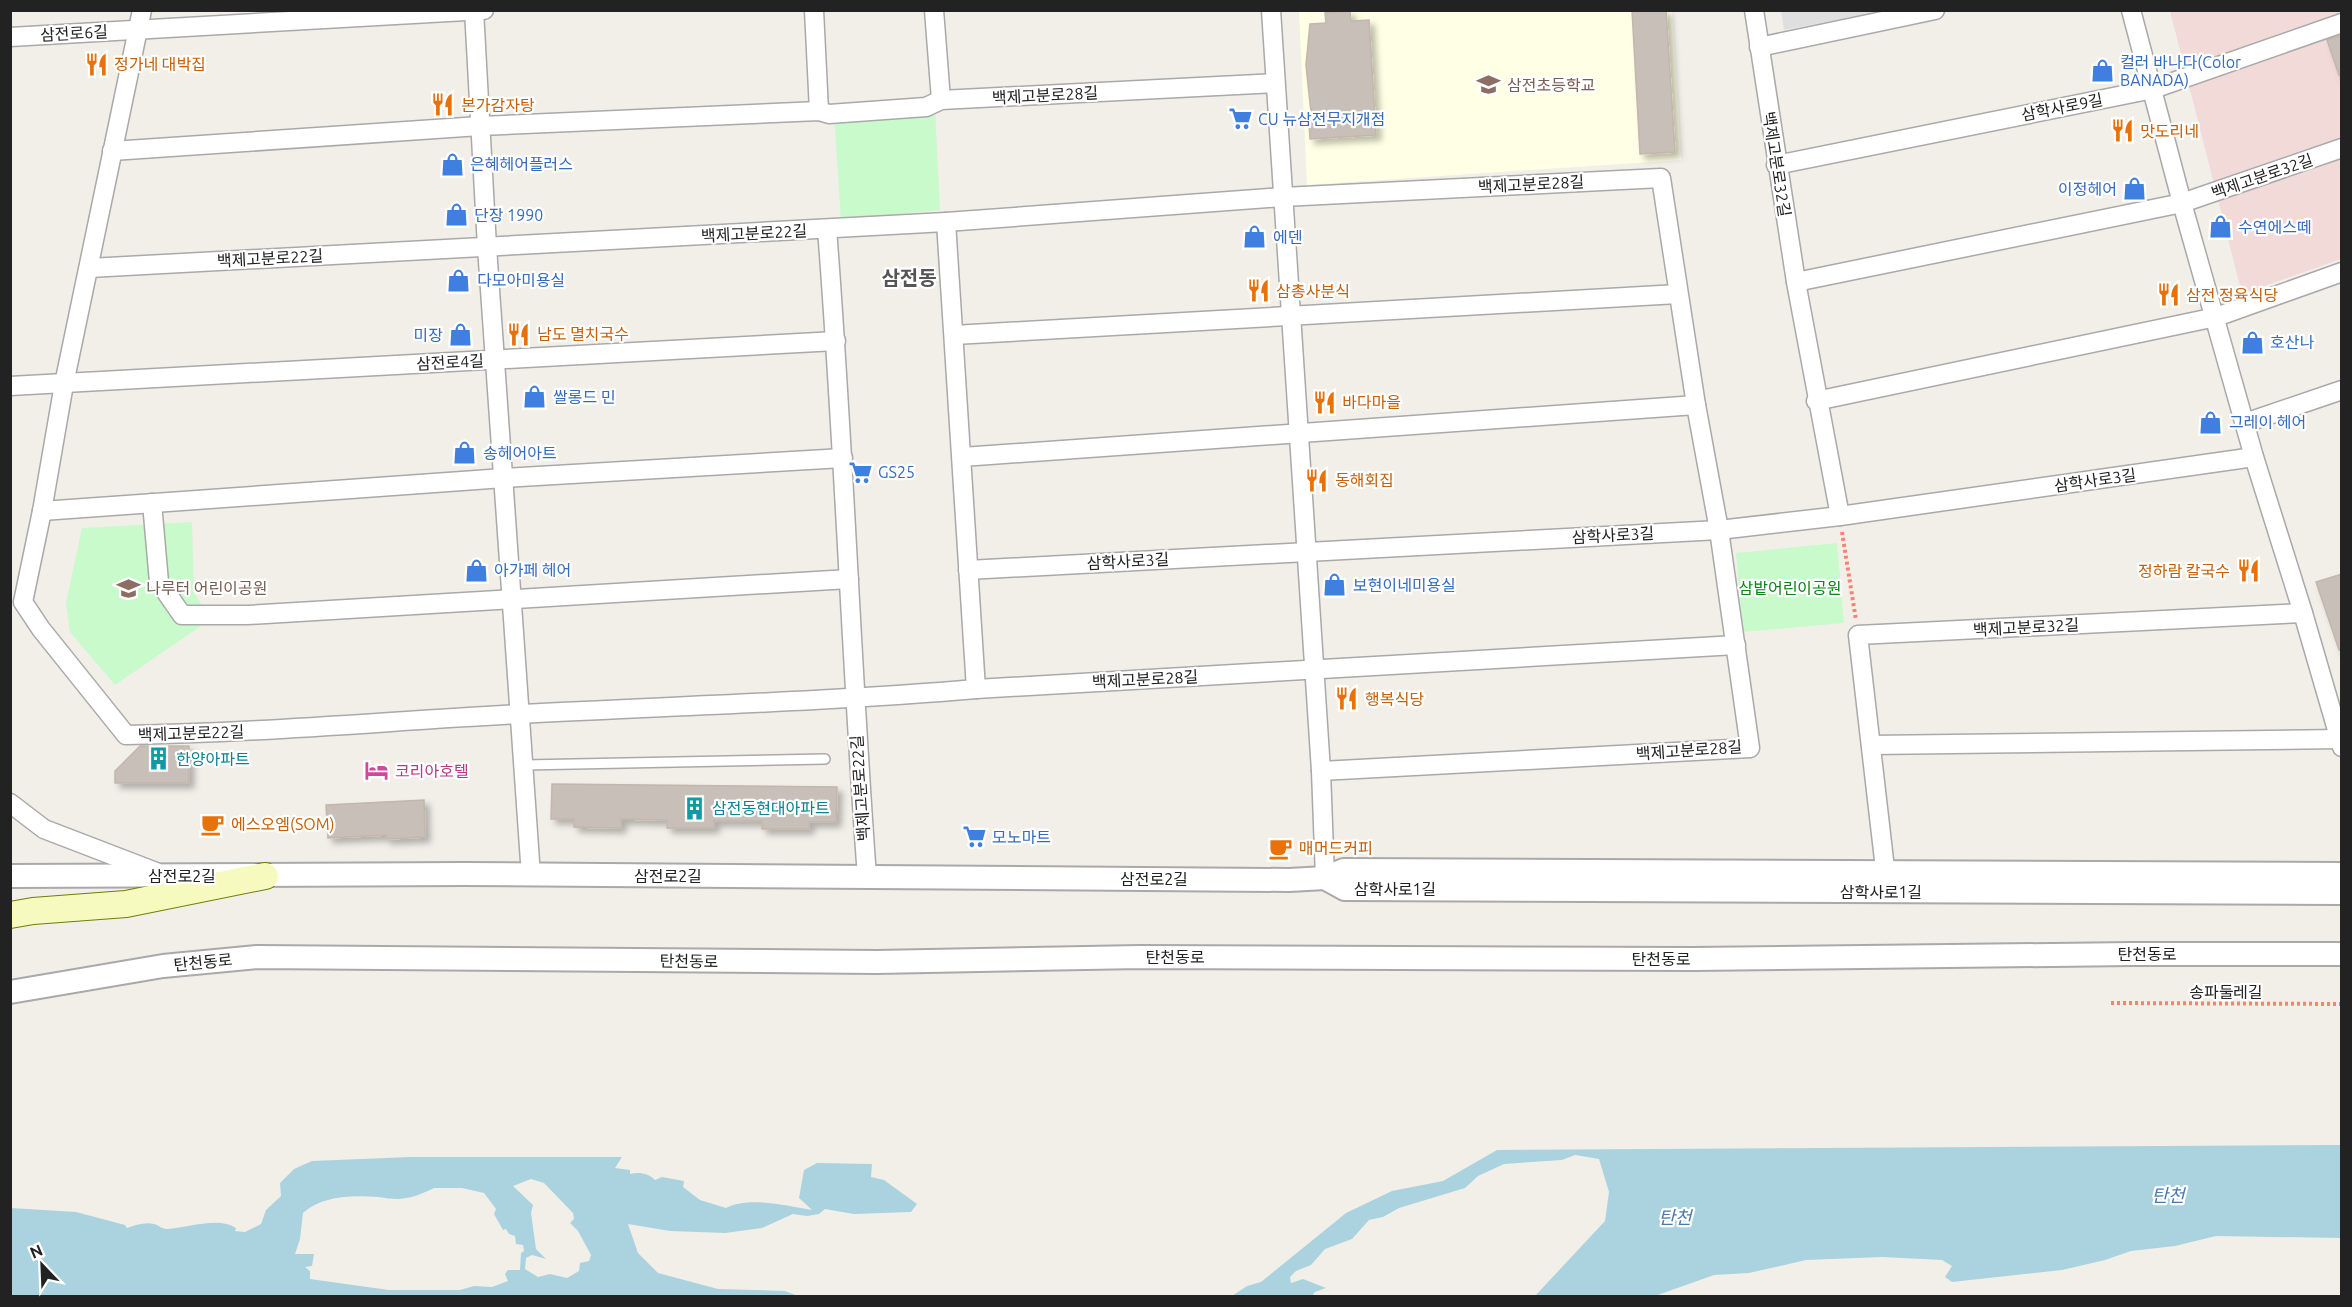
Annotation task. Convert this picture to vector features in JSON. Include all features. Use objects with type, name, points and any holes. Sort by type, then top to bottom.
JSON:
[{"type":"main road","points":[[10,915],[33,911],[126,904],[265,876]]},
{"type":"street","points":[[142,10],[64,384],[42,511],[504,478],[843,458]]},
{"type":"street","name":"삼전로6길","points":[[10,37],[484,10]]},
{"type":"street","points":[[814,10],[819,111]]},
{"type":"street","points":[[112,151],[480,126],[819,111],[829,114],[926,107],[941,100],[934,10]]},
{"type":"street","points":[[1271,10],[1321,771],[1325,878]]},
{"type":"street","name":"백제고분로32길","points":[[1754,10],[1776,165],[1816,401],[1840,516]]},
{"type":"street","points":[[1760,47],[1935,10]]},
{"type":"street","points":[[1871,745],[2341,743],[2254,458],[2182,203],[2132,10]]},
{"type":"street","points":[[474,11],[495,360],[531,876]]},
{"type":"street","name":"삼학사로9길","points":[[1776,165],[2152,89],[2342,23]]},
{"type":"street","name":"백제고분로28길","points":[[941,100],[1275,83]]},
{"type":"street","name":"백제고분로32길","points":[[1796,282],[2182,203],[2342,148]]},
{"type":"street","name":"백제고분로28길","points":[[827,229],[1283,197],[1661,178],[1696,405],[1719,530],[1750,748],[1321,771]]},
{"type":"street","points":[[946,222],[976,689]]},
{"type":"street","name":"백제고분로22길","points":[[89,268],[827,229],[836,341],[854,699],[867,877]]},
{"type":"street","points":[[1816,401],[2216,317],[2342,272]]},
{"type":"street","points":[[954,335],[1678,294]]},
{"type":"street","name":"삼전로4길","points":[[10,386],[836,341]]},
{"type":"street","points":[[2245,423],[2342,390]]},
{"type":"street","points":[[962,456],[1696,405]]},
{"type":"street","name":"삼학사로3길","points":[[968,570],[1719,530],[1840,516],[2254,458]]},
{"type":"street","points":[[152,502],[159,582],[182,615],[248,615],[849,579]]},
{"type":"street","name":"백제고분로22길","points":[[42,511],[23,602],[41,629],[126,735],[200,734],[520,714],[854,699]]},
{"type":"street","name":"백제고분로32길","points":[[1858,635],[2303,613]]},
{"type":"street","points":[[1858,635],[1887,882]]},
{"type":"street","name":"백제고분로28길","points":[[854,699],[976,689],[1736,645]]},
{"type":"street","points":[[10,803],[44,829],[166,876]]},
{"type":"street","name":"삼학사로1길","points":[[1325,878],[1344,870],[2342,893]]},
{"type":"street","name":"삼전로2길","points":[[10,876],[453,874],[1278,880],[1325,878]]},
{"type":"street","name":"삼학사로1길","points":[[1887,882],[2342,874]]},
{"type":"street","name":"탄천동로","points":[[10,992],[163,966],[256,957],[877,962],[1141,957],[1694,959],[2342,954]]},
{"type":"lane","points":[[524,765],[825,759]]},
{"type":"path","points":[[1840,516],[1858,635]]},
{"type":"path","name":"송파둘레길","points":[[2111,1004],[2342,1004]]},
{"type":"shaded area","points":[[1781,10],[1884,11],[1784,30]]},
{"type":"shaded area","name":"삼전초등학교","points":[[1299,11],[1672,11],[1681,160],[1307,185]]},
{"type":"shaded area","points":[[2170,11],[2341,11],[2341,259],[2242,294]]},
{"type":"green space","points":[[935,109],[940,210],[841,220],[834,114]]},
{"type":"green space","points":[[192,522],[194,593],[211,619],[115,685],[70,632],[66,603],[82,528]]},
{"type":"green space","name":"삼밭어린이공원","points":[[1837,543],[1844,623],[1743,632],[1736,553]]},
{"type":"water","name":"탄천","points":[[2341,1145],[2341,1238],[2216,1236],[2175,1246],[2131,1251],[2062,1270],[1952,1282],[1945,1277],[1952,1266],[1942,1260],[1882,1257],[1806,1260],[1749,1273],[1714,1275],[1655,1296],[1535,1296],[1605,1221],[1609,1192],[1599,1159],[1575,1155],[1562,1160],[1504,1164],[1478,1176],[1465,1188],[1399,1208],[1383,1217],[1369,1220],[1352,1239],[1325,1249],[1311,1265],[1296,1271],[1290,1277],[1291,1283],[1303,1279],[1326,1288],[1315,1292],[1312,1296],[1232,1296],[1247,1286],[1261,1282],[1346,1213],[1392,1191],[1443,1181],[1497,1150]]},
{"type":"water","points":[[410,1157],[622,1157],[615,1168],[630,1170],[630,1174],[646,1174],[655,1180],[662,1177],[684,1181],[683,1187],[700,1200],[726,1208],[735,1204],[757,1202],[812,1210],[799,1198],[804,1170],[817,1163],[872,1164],[871,1177],[884,1180],[917,1204],[911,1212],[854,1214],[825,1209],[819,1214],[807,1216],[793,1214],[762,1228],[725,1233],[670,1231],[628,1224],[638,1253],[658,1273],[718,1289],[785,1291],[798,1296],[11,1296],[11,1208],[76,1212],[125,1225],[127,1228],[147,1223],[167,1229],[221,1223],[236,1228],[235,1231],[245,1232],[261,1224],[266,1210],[281,1196],[280,1183],[294,1169],[312,1161]],"holes":[[[531,1179],[544,1183],[573,1213],[574,1219],[570,1223],[578,1231],[591,1255],[589,1261],[580,1263],[579,1271],[567,1278],[550,1274],[538,1277],[525,1269],[526,1258],[532,1255],[546,1259],[536,1249],[531,1213],[533,1205],[513,1186]],[[434,1188],[462,1188],[484,1193],[496,1209],[494,1214],[503,1230],[506,1229],[509,1234],[515,1236],[516,1244],[523,1245],[520,1270],[508,1270],[505,1274],[508,1281],[492,1287],[474,1286],[460,1290],[389,1290],[310,1279],[310,1271],[305,1267],[312,1266],[314,1254],[295,1254],[300,1239],[303,1213],[311,1207],[349,1196],[403,1198]]]},
{"type":"building","points":[[1632,10],[1666,10],[1675,152],[1640,154]]},
{"type":"building","points":[[1350,11],[1351,21],[1369,20],[1376,135],[1310,139],[1309,123],[1312,122],[1306,65],[1310,24],[1326,23],[1325,13]]},
{"type":"building","points":[[2342,35],[2342,75],[2339,75],[2327,40]]},
{"type":"building","points":[[2342,574],[2342,650],[2339,650],[2316,582]]},
{"type":"building","name":"한양아파트","points":[[140,746],[189,746],[189,783],[115,783],[115,771]]},
{"type":"building","name":"삼전동현대아파트","points":[[552,784],[837,787],[836,822],[809,822],[809,829],[762,829],[762,821],[714,821],[714,828],[667,828],[667,820],[621,819],[621,828],[574,827],[574,819],[551,819]]},
{"type":"building","points":[[424,800],[425,837],[386,839],[386,835],[328,838],[326,805]]},
{"type":"place","name":"정가네 대박집","points":[[96,64]]},
{"type":"place","name":"컬러 바나다(Color BANADA)","points":[[2102,71]]},
{"type":"place","name":"삼전초등학교","points":[[1489,85]]},
{"type":"place","name":"본가감자탕","points":[[443,105]]},
{"type":"place","name":"CU 뉴삼전무지개점","points":[[1240,119]]},
{"type":"place","name":"맛도리네","points":[[2122,131]]},
{"type":"place","name":"은혜헤어플러스","points":[[452,164]]},
{"type":"place","name":"이정헤어","points":[[2135,189]]},
{"type":"place","name":"단장 1990","points":[[456,215]]},
{"type":"place","name":"수연에스떼","points":[[2220,227]]},
{"type":"place","name":"에덴","points":[[1255,237]]},
{"type":"place","name":"다모아미용실","points":[[459,280]]},
{"type":"place","name":"삼총사분식","points":[[1258,291]]},
{"type":"place","name":"삼전 정육식당","points":[[2168,295]]},
{"type":"place","name":"남도 멸치국수","points":[[519,334]]},
{"type":"place","name":"미장","points":[[461,335]]},
{"type":"place","name":"호산나","points":[[2252,342]]},
{"type":"place","name":"쌀롱드 민","points":[[535,397]]},
{"type":"place","name":"바다마을","points":[[1324,402]]},
{"type":"place","name":"그레이 헤어","points":[[2211,422]]},
{"type":"place","name":"송헤어아트","points":[[465,453]]},
{"type":"place","name":"GS25","points":[[860,472]]},
{"type":"place","name":"동해회집","points":[[1317,480]]},
{"type":"place","name":"아가페 헤어","points":[[476,570]]},
{"type":"place","name":"정하람 칼국수","points":[[2248,571]]},
{"type":"place","name":"보현이네미용실","points":[[1335,585]]},
{"type":"place","name":"나루터 어린이공원","points":[[128,588]]},
{"type":"place","name":"행복식당","points":[[1347,699]]},
{"type":"place","name":"한양아파트","points":[[158,759]]},
{"type":"place","name":"코리아호텔","points":[[377,771]]},
{"type":"place","name":"삼전동현대아파트","points":[[694,808]]},
{"type":"place","name":"에스오엠(SOM)","points":[[213,824]]},
{"type":"place","name":"모노마트","points":[[974,837]]},
{"type":"place","name":"매머드커피","points":[[1281,848]]},
{"type":"district","name":"삼전동","points":[[909,278]]}]
